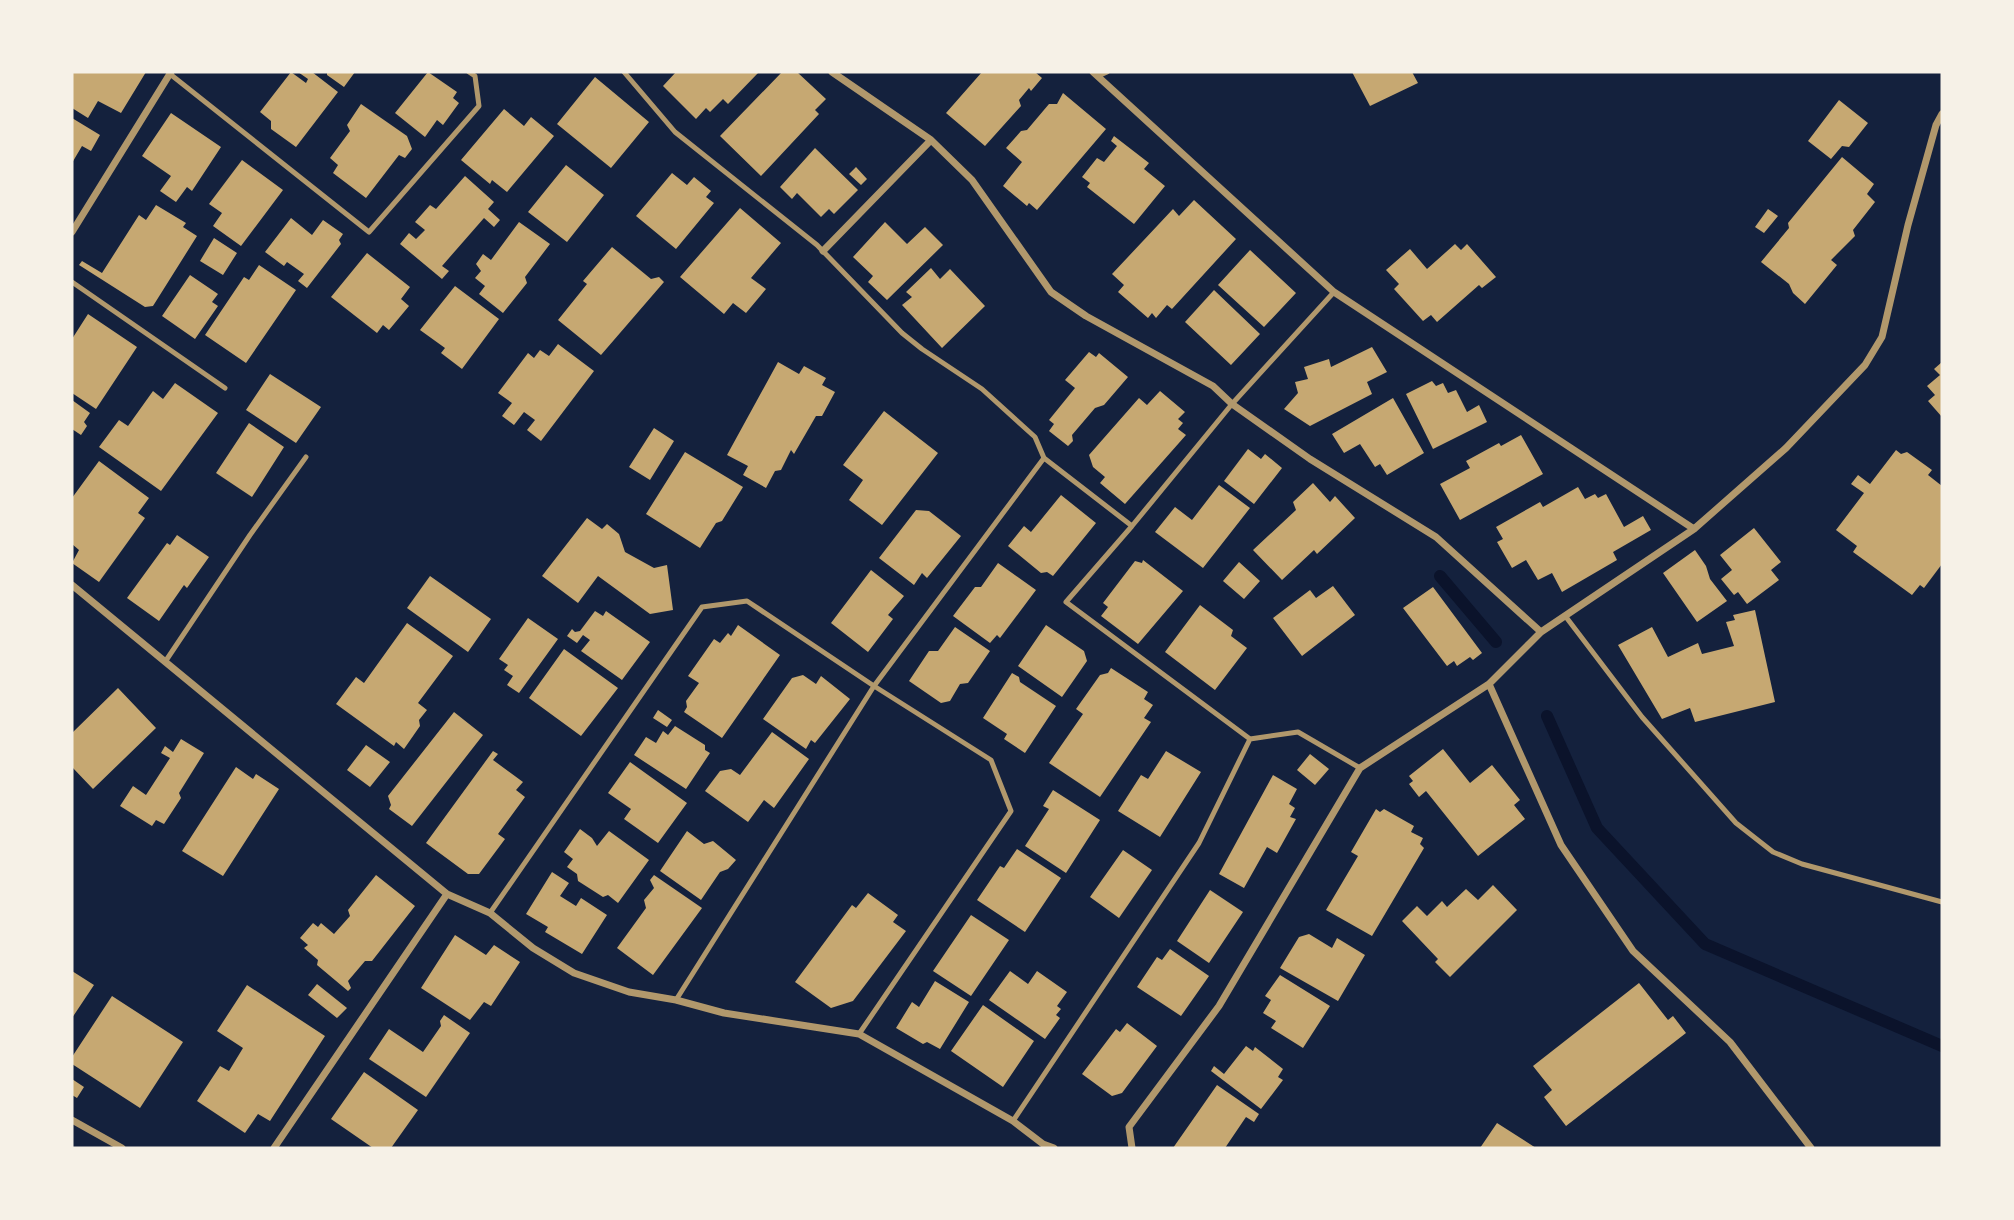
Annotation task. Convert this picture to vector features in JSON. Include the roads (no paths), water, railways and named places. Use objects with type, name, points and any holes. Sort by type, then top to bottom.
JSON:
[{"type":"street","points":[[832,72],[931,140],[972,180],[1051,292],[1086,316],[1213,386],[1232,404],[1310,459],[1436,537],[1541,632]]},
{"type":"street","points":[[72,232],[170,73]]},
{"type":"street","points":[[1096,74],[1334,292],[1694,529]]},
{"type":"street","points":[[1132,1148],[1129,1127],[1219,1006],[1360,768],[1489,684],[1541,632],[1694,529],[1786,448],[1865,365],[1882,337],[1912,213],[1936,125],[1942,114]]},
{"type":"street","points":[[823,251],[931,140]]},
{"type":"street","points":[[72,585],[447,894],[490,914],[533,948],[574,972],[629,992],[676,1000],[724,1013],[859,1034],[1013,1121],[1043,1144],[1054,1148]]},
{"type":"street","points":[[1489,684],[1561,845],[1633,951],[1730,1042],[1811,1148]]},
{"type":"street","points":[[274,1148],[447,894]]},
{"type":"street","points":[[72,1120],[122,1148]]},
{"type":"lane","points":[[170,73],[369,232],[479,106],[475,76],[469,72]]},
{"type":"lane","points":[[624,72],[676,132],[823,251],[902,333],[982,390],[1035,437],[1044,458],[1132,526]]},
{"type":"lane","points":[[1096,74],[1107,72]]},
{"type":"lane","points":[[72,282],[225,388]]},
{"type":"lane","points":[[1334,292],[1232,404],[1066,602],[1250,739],[1298,732],[1360,768]]},
{"type":"lane","points":[[165,662],[235,556],[306,457]]},
{"type":"lane","points":[[676,1000],[874,686],[1044,458]]},
{"type":"lane","points":[[490,914],[702,607],[747,601],[874,686],[992,760],[1010,811],[859,1034]]},
{"type":"lane","points":[[1566,617],[1642,717],[1736,823],[1773,852],[1802,864],[1942,902]]},
{"type":"lane","points":[[1013,1121],[1199,844],[1250,739]]},
{"type":"waterway","points":[[1440,576],[1496,642]]},
{"type":"waterway","points":[[1547,716],[1597,828],[1705,944],[1942,1046]]}]
